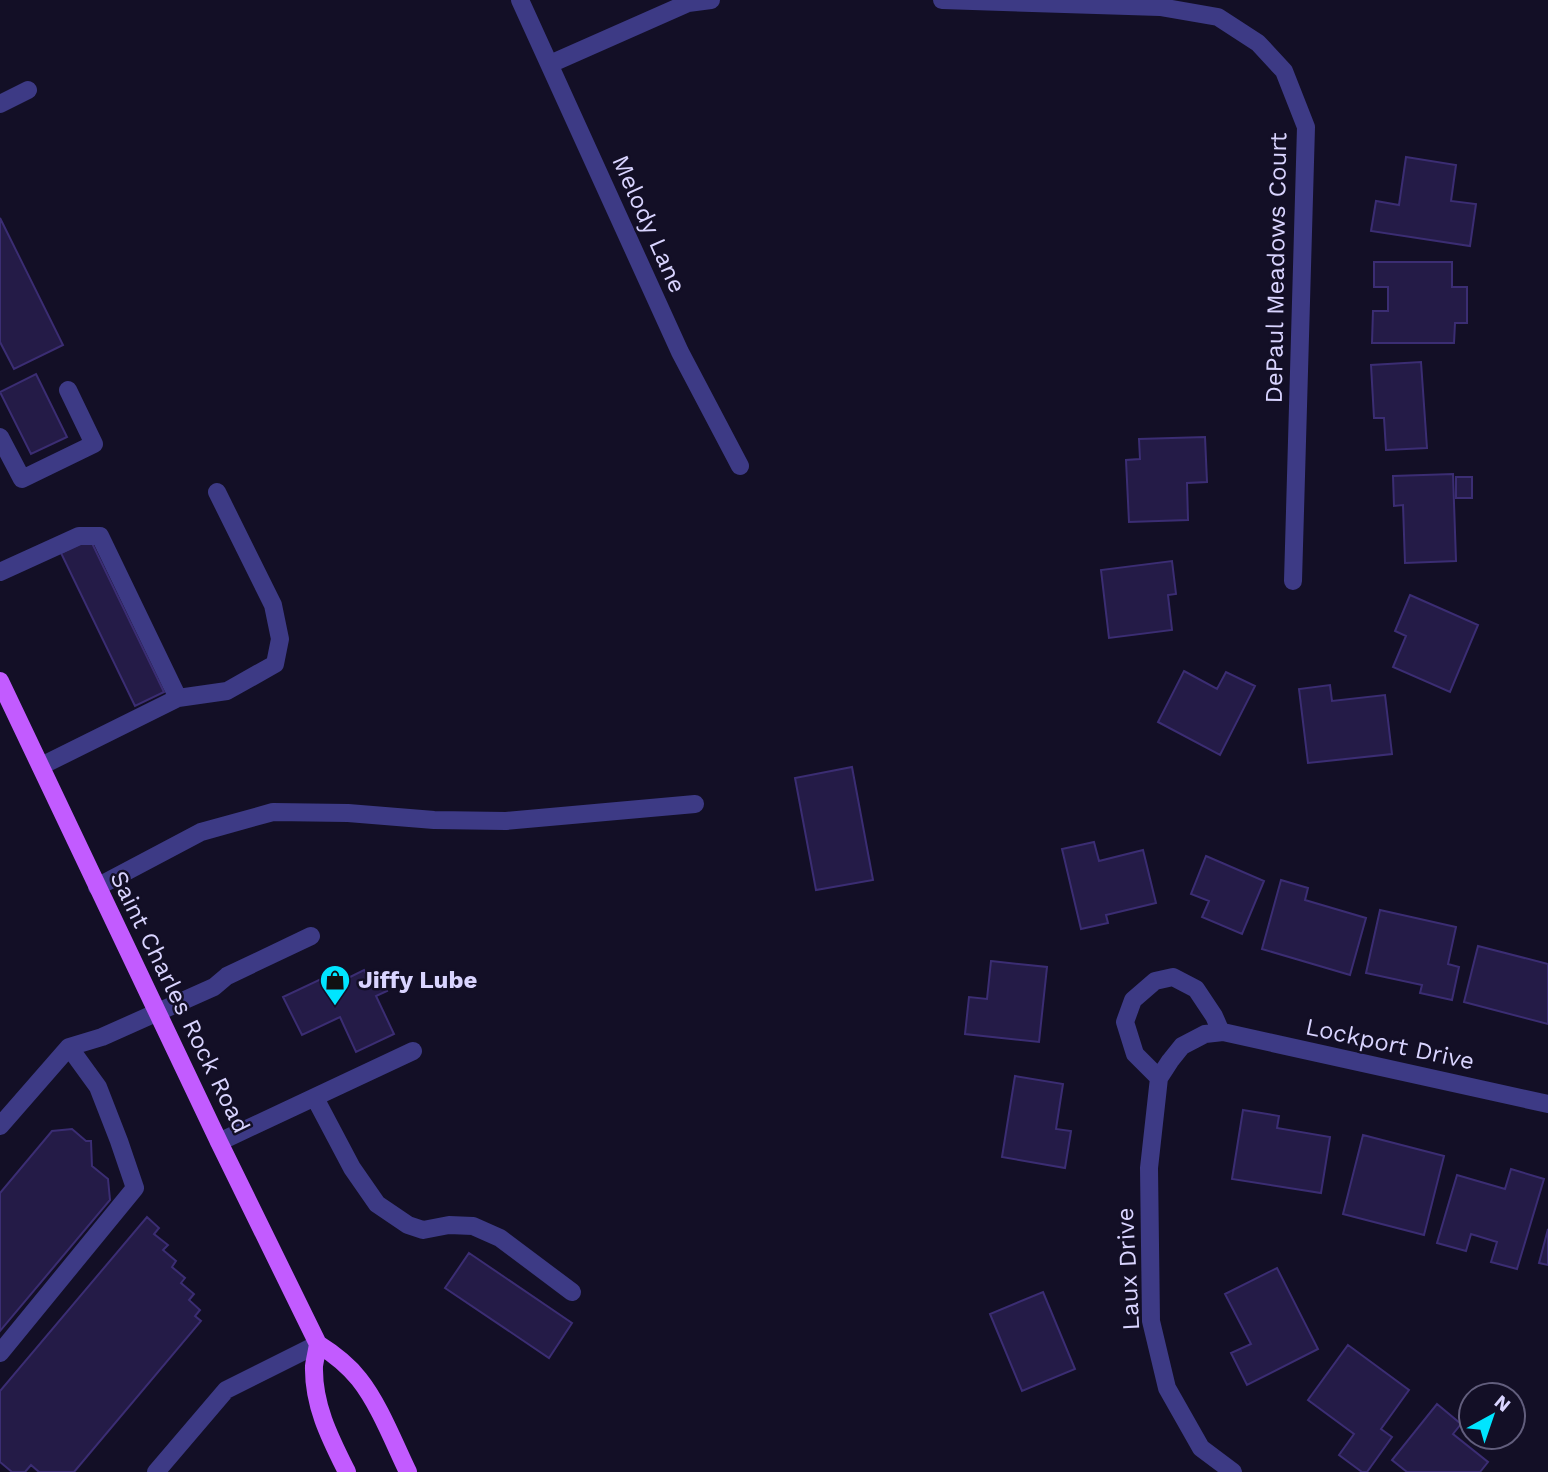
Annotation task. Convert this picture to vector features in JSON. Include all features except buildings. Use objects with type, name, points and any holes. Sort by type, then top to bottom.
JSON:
[{"type":"main road","name":"Saint Charles Rock Road","points":[[0,681],[318,1344],[337,1356],[360,1380],[408,1472]]},
{"type":"main road","points":[[318,1344],[314,1366],[317,1403],[326,1430],[347,1472]]},
{"type":"street","name":"Melody Lane","points":[[520,0],[680,352],[740,466]]},
{"type":"street","points":[[550,64],[688,3],[711,0]]},
{"type":"street","name":"DePaul Meadows Court","points":[[942,0],[1160,7],[1219,18],[1258,43],[1284,71],[1306,127],[1293,581]]},
{"type":"street","points":[[0,104],[28,90]]},
{"type":"street","points":[[0,437],[22,479],[94,444],[68,390]]},
{"type":"street","points":[[41,766],[178,698],[227,691],[275,664],[280,639],[273,605],[217,492]]},
{"type":"street","points":[[0,572],[79,536],[100,536],[178,698]]},
{"type":"street","points":[[97,887],[201,832],[273,812],[506,821],[695,804]]},
{"type":"street","points":[[0,1126],[69,1047],[102,1037],[214,987],[227,976],[311,936]]},
{"type":"street","points":[[1159,1078],[1135,1054],[1125,1023],[1133,1000],[1154,981],[1173,977],[1196,989],[1221,1032]]},
{"type":"street","name":"Laux Drive","points":[[1221,1032],[1205,1034],[1182,1046],[1159,1078],[1149,1168],[1151,1321],[1167,1388],[1201,1447],[1233,1472]]},
{"type":"street","name":"Lockport Drive","points":[[1221,1032],[1548,1104]]},
{"type":"street","points":[[0,1353],[135,1188],[97,1087],[69,1047]]},
{"type":"street","points":[[219,1142],[413,1051]]},
{"type":"street","points":[[315,1098],[352,1168],[377,1204],[416,1228],[424,1230],[449,1225],[473,1226],[500,1238],[572,1292]]},
{"type":"street","points":[[156,1472],[226,1390],[318,1344]]},
{"type":"place","name":"Jiffy Lube","points":[[335,1007]]}]
